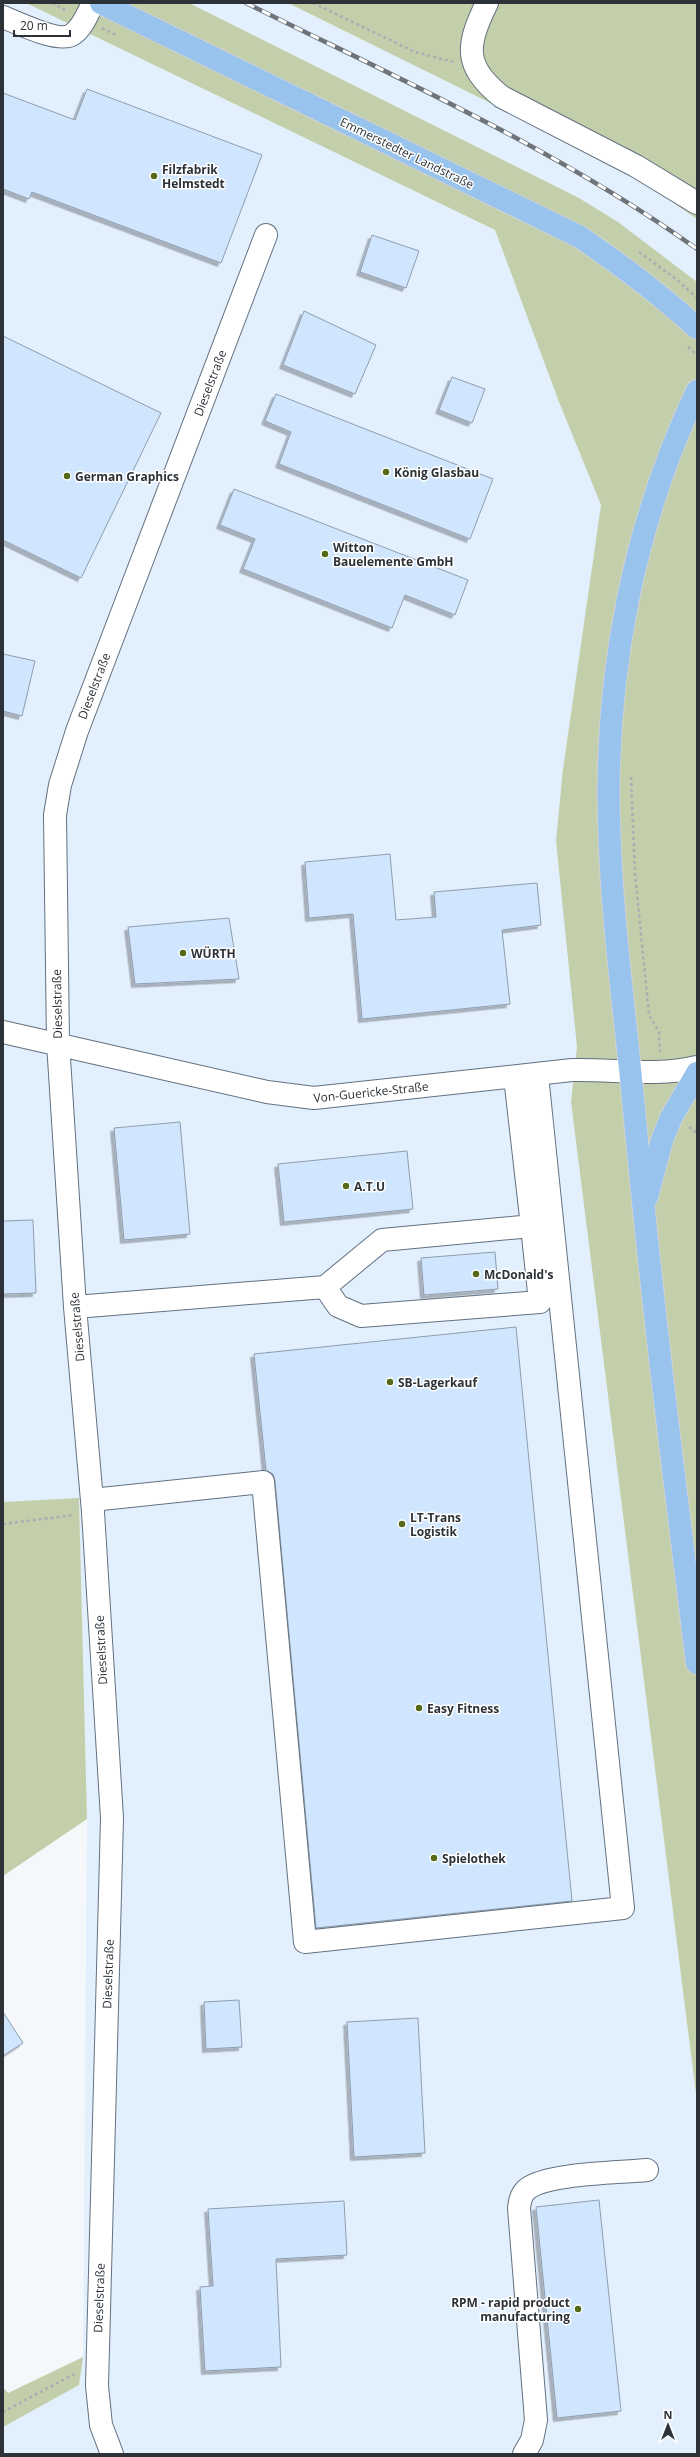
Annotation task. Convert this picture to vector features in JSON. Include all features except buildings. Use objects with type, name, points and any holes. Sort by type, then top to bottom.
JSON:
[{"type":"main road","name":"Emmerstedter Landstraße","points":[[101,3],[580,237],[625,268],[670,303],[691,337]]},
{"type":"main road","points":[[694,398],[655,495],[640,546],[629,595],[612,714],[609,810],[612,885],[644,1212],[697,1663]]},
{"type":"main road","points":[[644,1212],[662,1140],[673,1115],[697,1073]]},
{"type":"street","points":[[487,3],[474,30],[472,45],[474,63],[485,84],[502,97],[636,166],[697,204]]},
{"type":"street","points":[[3,17],[57,37],[72,36],[89,12]]},
{"type":"street","name":"Dieselstraße","points":[[112,2454],[106,2443],[98,2405],[97,2362],[112,1818],[93,1506],[75,1307],[58,1043],[56,815],[60,785],[77,731],[266,235]]},
{"type":"street","name":"Von-Guericke-Straße","points":[[3,1032],[58,1043],[161,1069],[294,1097],[341,1097],[591,1069],[662,1073],[697,1067]]},
{"type":"street","points":[[93,1506],[263,1482],[305,1942],[623,1908],[537,1075]]},
{"type":"street","points":[[325,1287],[338,1306],[361,1316],[540,1302],[515,1077]]},
{"type":"street","points":[[75,1307],[325,1287],[382,1240],[532,1226]]},
{"type":"street","points":[[524,2454],[532,2440],[536,2420],[519,2216],[522,2195],[529,2188],[556,2178],[647,2170]]},
{"type":"path","points":[[52,3],[89,12],[120,37]]},
{"type":"path","points":[[313,3],[415,52],[437,59],[474,63]]},
{"type":"path","points":[[691,337],[697,355]]},
{"type":"path","points":[[631,773],[635,873],[649,1014],[659,1032],[662,1073]]},
{"type":"path","points":[[3,1524],[93,1506]]},
{"type":"path","points":[[3,2412],[97,2362]]},
{"type":"shaded area","points":[[3,3],[26,3],[495,230],[559,402],[601,505],[563,769],[577,1047],[571,1102],[697,2102],[697,2454],[3,2454],[3,2427],[79,2385],[83,2357],[87,1819],[79,1499],[3,1502]]},
{"type":"shaded area","points":[[189,3],[288,3],[577,146],[650,187],[697,219],[697,282],[618,222],[579,198]]},
{"type":"green space","points":[[26,3],[189,3],[579,198],[618,222],[697,282],[697,2102],[571,1102],[577,1047],[556,841],[563,769],[601,505],[559,402],[495,230]]},
{"type":"green space","points":[[288,3],[697,3],[697,219],[650,187],[577,146]]},
{"type":"green space","points":[[79,1498],[87,1819],[3,1876],[3,1502]]},
{"type":"green space","points":[[83,2357],[79,2385],[3,2427],[3,2387],[8,2393]]},
{"type":"railway","points":[[246,3],[419,88],[533,147],[644,213],[697,249]]},
{"type":"place","name":"Filzfabrik Helmstedt","points":[[154,176]]},
{"type":"place","name":"König Glasbau","points":[[386,472]]},
{"type":"place","name":"German Graphics","points":[[67,476]]},
{"type":"place","name":"Witton Bauelemente GmbH","points":[[325,554]]},
{"type":"place","name":"WÜRTH","points":[[183,953]]},
{"type":"place","name":"A.T.U","points":[[346,1186]]},
{"type":"place","name":"McDonald's","points":[[476,1274]]},
{"type":"place","name":"SB-Lagerkauf","points":[[390,1382]]},
{"type":"place","name":"LT-Trans Logistik","points":[[402,1524]]},
{"type":"place","name":"Easy Fitness","points":[[419,1708]]},
{"type":"place","name":"Spielothek","points":[[434,1858]]},
{"type":"place","name":"RPM - rapid product manufacturing","points":[[578,2309]]}]
